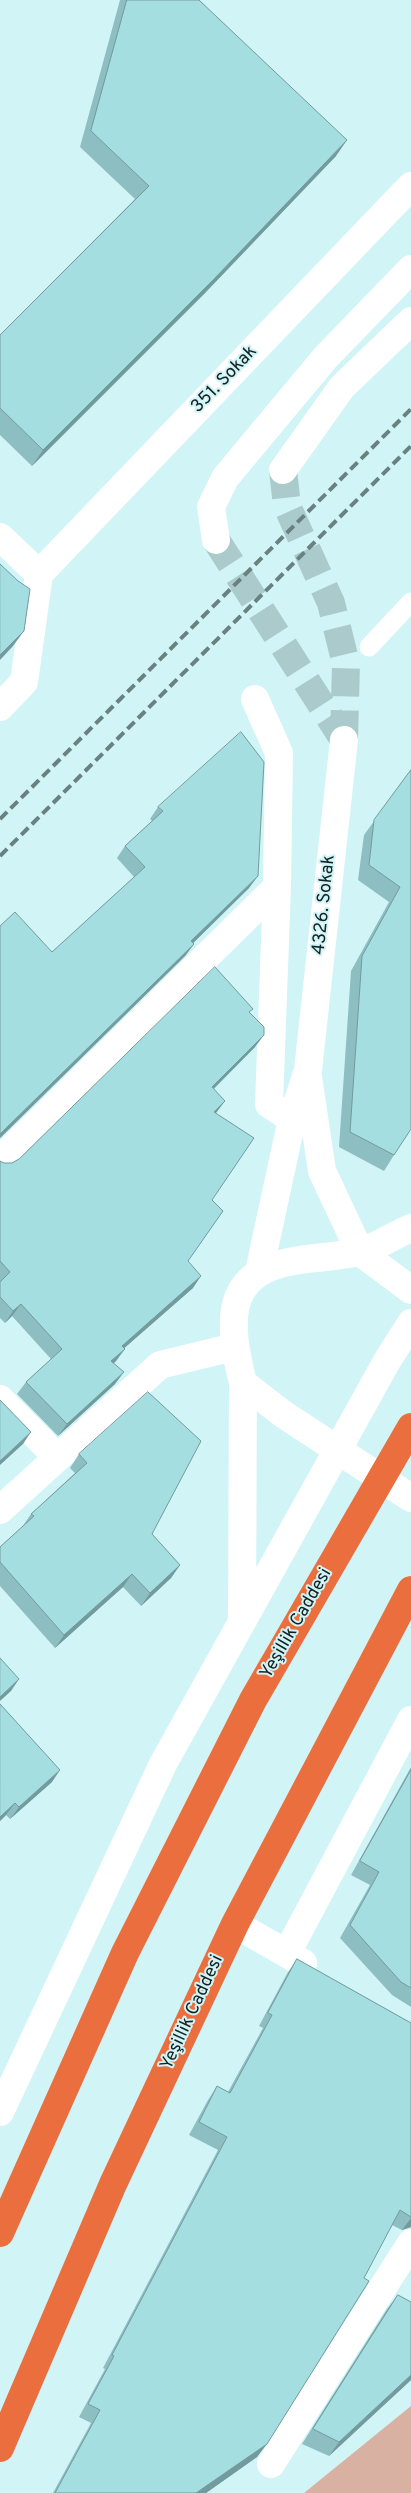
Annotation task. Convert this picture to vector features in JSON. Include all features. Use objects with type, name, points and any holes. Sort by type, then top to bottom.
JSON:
[{"type":"highway","name":"Yeşillik Caddesi","points":[[0,2233],[124,1953],[253,1700],[380,1478],[411,1428]]},
{"type":"highway","name":"Yeşillik Caddesi","points":[[0,2448],[113,2184],[235,1924],[411,1590]]},
{"type":"street","name":"351. Sokak","points":[[39,574],[411,186]]},
{"type":"street","points":[[216,540],[211,507],[225,478],[325,358],[411,269]]},
{"type":"street","points":[[283,470],[342,387],[411,321]]},
{"type":"street","points":[[0,538],[39,574],[24,682],[0,707]]},
{"type":"street","points":[[256,699],[279,753],[277,887],[268,1104],[292,1119]]},
{"type":"street","name":"4326. Sokak","points":[[308,1070],[344,740]]},
{"type":"street","points":[[0,1160],[277,887]]},
{"type":"street","points":[[259,1272],[292,1119],[308,1070]]},
{"type":"street","points":[[308,1070],[322,1171],[360,1252],[411,1290]]},
{"type":"street","points":[[242,1623],[242,1383],[234,1347],[234,1313],[241,1289],[259,1272],[291,1261],[360,1252],[411,1228]]},
{"type":"street","points":[[0,2112],[163,1764],[387,1361],[411,1323]]},
{"type":"street","points":[[0,1510],[160,1365],[234,1347]]},
{"type":"street","points":[[242,1383],[411,1498]]},
{"type":"street","points":[[0,1399],[57,1457]]},
{"type":"street","points":[[287,1953],[411,1720]]},
{"type":"street","points":[[235,1924],[328,1977]]},
{"type":"street","points":[[271,2464],[411,2243]]},
{"type":"lane","points":[[369,647],[411,602]]},
{"type":"shaded area","points":[[411,2406],[411,2493],[304,2493]]},
{"type":"building","points":[[127,0],[199,0],[347,140],[215,278],[43,450],[0,408],[0,335],[149,186],[91,131]]},
{"type":"building","points":[[0,564],[18,581],[30,589],[24,631],[0,655]]},
{"type":"building","points":[[241,732],[264,762],[258,876],[191,941],[194,944],[0,1134],[0,926],[15,912],[52,952],[145,867],[125,846],[163,811],[158,807]]},
{"type":"building","points":[[411,770],[411,1129],[394,1155],[350,1132],[362,956],[400,887],[369,865],[374,820]]},
{"type":"building","points":[[215,967],[253,1009],[249,1012],[264,1027],[264,1035],[212,1087],[225,1101],[214,1112],[254,1138],[212,1200],[223,1211],[188,1261],[201,1276],[122,1346],[125,1349],[111,1361],[124,1372],[67,1424],[26,1382],[62,1349],[21,1304],[13,1311],[0,1297],[0,1282],[10,1272],[0,1261],[0,1161],[12,1163],[19,1159]]},
{"type":"building","points":[[148,1392],[201,1441],[152,1534],[180,1565],[150,1593],[132,1574],[64,1635],[0,1562],[0,1547],[34,1516],[31,1514],[87,1463],[79,1454]]},
{"type":"building","points":[[0,1400],[31,1432],[0,1461]]},
{"type":"building","points":[[0,1658],[19,1679],[0,1697]]},
{"type":"building","points":[[0,1704],[60,1770],[19,1807],[15,1803],[0,1817]]},
{"type":"building","points":[[411,1770],[411,1988],[401,1982],[350,1925],[379,1872],[360,1861]]},
{"type":"building","points":[[297,1959],[411,2023],[411,2217],[400,2210],[364,2278],[369,2281],[267,2444],[196,2493],[55,2493],[100,2410],[88,2404],[227,2137],[199,2122],[217,2086],[230,2093],[272,2015],[268,2013]]},
{"type":"building","points":[[398,2295],[411,2302],[411,2375],[339,2442],[313,2429]]},
{"type":"tunnel","points":[[283,470],[287,506],[331,603],[346,664],[344,740]]},
{"type":"tunnel","points":[[216,540],[344,740]]},
{"type":"railway","points":[[0,819],[411,409]]},
{"type":"railway","points":[[0,856],[411,446]]}]
